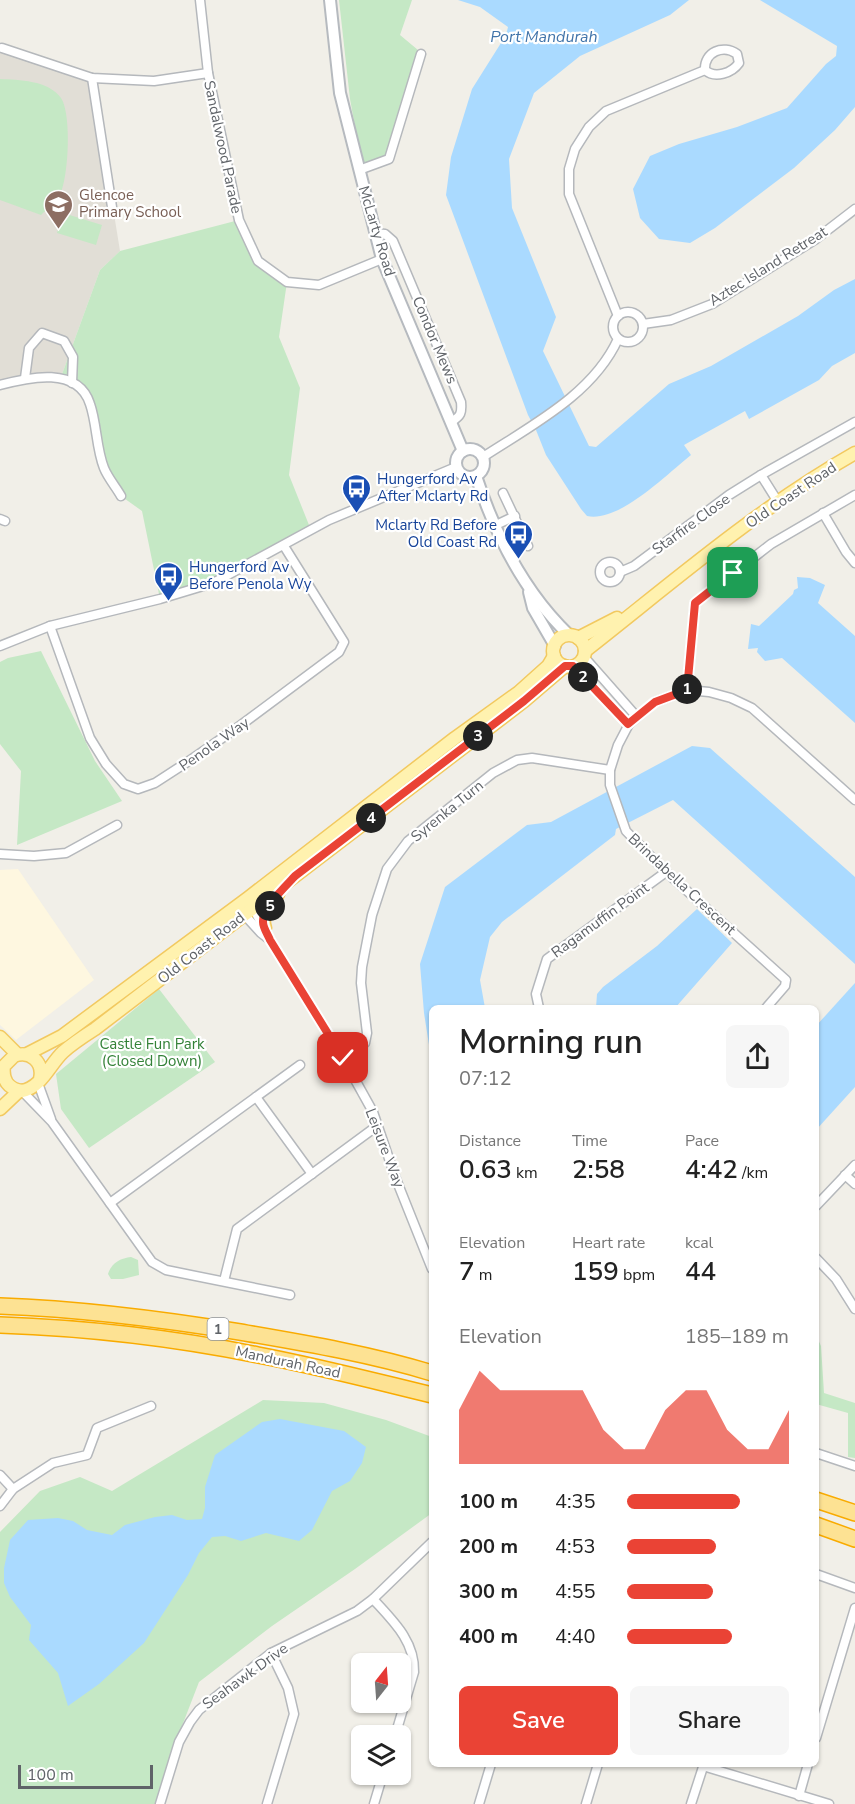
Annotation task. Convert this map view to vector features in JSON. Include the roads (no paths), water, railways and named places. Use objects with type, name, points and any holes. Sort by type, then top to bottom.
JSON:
[{"type":"highway","name":"Mandurah Road","points":[[0,1306],[44,1308],[172,1321],[309,1344],[429,1372]]},
{"type":"highway","name":"Mandurah Road","points":[[0,1325],[81,1330],[206,1345],[429,1394]]},
{"type":"highway","points":[[819,1501],[855,1513]]},
{"type":"highway","points":[[819,1526],[855,1539]]},
{"type":"main road","name":"Old Coast Road","points":[[22,1054],[62,1036],[246,907],[295,876],[569,666],[578,664],[585,654],[642,604],[778,502],[855,453]]},
{"type":"main road","name":"Old Coast Road","points":[[39,1081],[70,1046],[95,1029],[455,738],[519,692],[548,666],[560,639],[573,636],[642,604]]},
{"type":"main road","points":[[573,636],[583,642],[585,654]]},
{"type":"main road","points":[[555,651],[558,662],[569,666]]},
{"type":"main road","points":[[265,928],[263,922],[266,912],[295,876]]},
{"type":"main road","points":[[0,1037],[22,1054],[36,1059],[41,1074],[39,1081],[32,1089],[21,1091],[0,1109]]},
{"type":"main road","points":[[21,1091],[7,1083],[2,1071],[8,1060],[22,1054]]},
{"type":"street","name":"Sandalwood Parade","points":[[200,0],[208,73],[239,220],[258,261],[287,282],[319,285],[382,259]]},
{"type":"street","name":"McLarty Road","points":[[330,0],[340,93],[382,259],[463,451]]},
{"type":"street","points":[[2,48],[92,78],[154,81],[208,73]]},
{"type":"street","points":[[359,170],[389,159],[421,54]]},
{"type":"street","points":[[618,316],[568,194],[569,169],[575,149],[589,127],[606,111],[705,70]]},
{"type":"street","points":[[92,78],[112,207]]},
{"type":"street","name":"Aztec Island Retreat","points":[[643,324],[671,320],[712,304],[816,239],[855,208]]},
{"type":"street","name":"Condor Mews","points":[[375,233],[385,234],[393,242],[461,402],[462,412],[451,422]]},
{"type":"street","points":[[633,313],[639,317],[643,324],[642,333],[634,341],[626,342],[618,339],[613,330],[618,316],[633,313]]},
{"type":"street","points":[[25,378],[29,348],[42,333],[64,341],[72,357],[72,382]]},
{"type":"street","points":[[483,457],[567,400],[596,375],[610,356],[618,339]]},
{"type":"street","points":[[0,385],[25,378],[61,377],[78,385],[90,402],[104,468],[121,496]]},
{"type":"street","name":"Starfire Close","points":[[620,572],[634,566],[729,495],[855,422]]},
{"type":"street","points":[[463,451],[476,451],[483,457],[483,470],[476,476],[464,476],[456,467],[457,458],[463,451]]},
{"type":"street","points":[[0,646],[50,626],[191,590],[237,571],[352,510],[456,467]]},
{"type":"street","points":[[761,475],[778,502]]},
{"type":"street","points":[[476,476],[496,525],[528,587],[533,608],[555,651]]},
{"type":"street","points":[[503,493],[528,546]]},
{"type":"street","points":[[687,690],[695,603],[771,544],[855,495]]},
{"type":"street","points":[[823,513],[855,563]]},
{"type":"street","points":[[496,525],[515,516]]},
{"type":"street","name":"Penola Way","points":[[50,626],[90,738],[106,764],[124,784],[138,789],[155,783],[241,725],[339,652],[344,642],[284,546]]},
{"type":"street","points":[[528,587],[573,636]]},
{"type":"street","points":[[585,654],[636,716]]},
{"type":"street","points":[[569,666],[628,724]]},
{"type":"street","name":"Brindabella Crescent","points":[[769,1005],[785,986],[786,980],[666,872],[626,831],[610,785],[610,770],[628,724],[655,702],[687,690],[709,692],[731,698],[752,708],[855,800]]},
{"type":"street","name":"Syrenka Turn","points":[[343,1058],[365,1043],[367,1033],[361,975],[372,915],[387,869],[408,841],[493,774],[517,760],[532,758],[610,770]]},
{"type":"street","points":[[0,854],[34,856],[66,853],[117,825]]},
{"type":"street","name":"Ragamuffin Point","points":[[538,1005],[536,994],[547,959],[666,872]]},
{"type":"street","name":"Leisure Way","points":[[246,907],[265,928],[373,1112],[396,1179],[429,1262]]},
{"type":"street","name":"Leisure Way","points":[[246,907],[261,933],[270,940]]},
{"type":"street","points":[[110,1203],[300,1065]]},
{"type":"street","points":[[39,1081],[52,1122]]},
{"type":"street","points":[[21,1091],[52,1122],[152,1262],[166,1270],[290,1295]]},
{"type":"street","points":[[256,1097],[312,1174]]},
{"type":"street","points":[[224,1281],[237,1229],[378,1126]]},
{"type":"street","points":[[819,1203],[855,1165]]},
{"type":"street","points":[[845,1175],[855,1184]]},
{"type":"street","points":[[819,1261],[836,1280],[855,1309]]},
{"type":"street","points":[[0,1506],[13,1490],[53,1463],[87,1455],[97,1428],[152,1406]]},
{"type":"street","points":[[819,1454],[855,1466]]},
{"type":"street","points":[[0,1474],[13,1490]]},
{"type":"street","name":"Seahawk Drive","points":[[160,1804],[180,1742],[190,1722],[206,1704],[271,1653],[348,1616],[373,1599],[429,1545]]},
{"type":"street","points":[[819,1575],[855,1588]]},
{"type":"street","points":[[373,1599],[408,1641],[414,1662],[414,1672],[398,1725]]},
{"type":"street","points":[[819,1728],[855,1608]]},
{"type":"street","points":[[267,1804],[294,1714],[288,1688],[271,1653]]},
{"type":"street","points":[[479,1804],[490,1767]]},
{"type":"street","points":[[586,1804],[597,1767]]},
{"type":"street","points":[[692,1804],[703,1767]]},
{"type":"street","points":[[710,1767],[830,1804]]},
{"type":"street","points":[[799,1796],[807,1767]]},
{"type":"street","points":[[374,1804],[380,1785]]},
{"type":"water","name":"Port Mandurah","points":[[458,0],[689,0],[670,15],[580,56],[534,93],[509,159],[512,208],[556,317],[543,351],[589,446],[596,447],[669,384],[711,366],[798,316],[834,290],[855,279],[855,353],[832,366],[819,380],[749,419],[745,411],[684,445],[691,455],[669,474],[628,505],[600,516],[587,516],[546,455],[528,415],[446,195],[451,157],[472,89],[506,35],[508,27],[480,7]]},
{"type":"water","points":[[760,0],[855,0],[855,107],[835,130],[794,168],[715,228],[690,243],[659,239],[640,218],[633,189],[650,156],[787,108],[836,56],[837,46]]},
{"type":"water","points":[[797,577],[810,578],[825,585],[818,603],[855,636],[855,723],[782,658],[765,661],[757,652],[758,648],[748,649],[751,624],[759,626],[793,594],[798,588]]},
{"type":"water","points":[[692,746],[710,748],[855,877],[855,964],[673,800],[616,829],[615,835],[502,922],[490,937],[480,980],[484,1005],[429,1005],[429,1045],[420,964],[445,887],[527,825],[551,822]]},
{"type":"water","points":[[697,909],[732,943],[678,1005],[596,1005],[597,994],[603,987],[657,946]]},
{"type":"water","points":[[855,983],[855,1087],[819,1127],[819,1023]]},
{"type":"water","points":[[280,1419],[344,1431],[366,1447],[362,1463],[350,1481],[332,1491],[312,1530],[299,1541],[266,1533],[241,1541],[225,1536],[212,1537],[199,1553],[188,1575],[144,1643],[99,1684],[68,1706],[58,1673],[29,1640],[31,1625],[10,1597],[4,1583],[4,1568],[10,1540],[28,1520],[58,1518],[73,1521],[87,1530],[112,1535],[125,1525],[155,1517],[172,1515],[187,1520],[202,1519],[205,1508],[205,1487],[215,1455],[262,1422]]},
{"type":"place","name":"Glencoe Primary School","points":[[58,230]]},
{"type":"place","name":"Hungerford Av After Mclarty Rd","points":[[356,514]]},
{"type":"place","name":"Mclarty Rd Before Old Coast Rd","points":[[518,560]]},
{"type":"place","name":"Hungerford Av Before Penola Wy","points":[[168,602]]},
{"type":"park label","name":"Castle Fun Park (Closed Down)","points":[[152,1052]]}]
